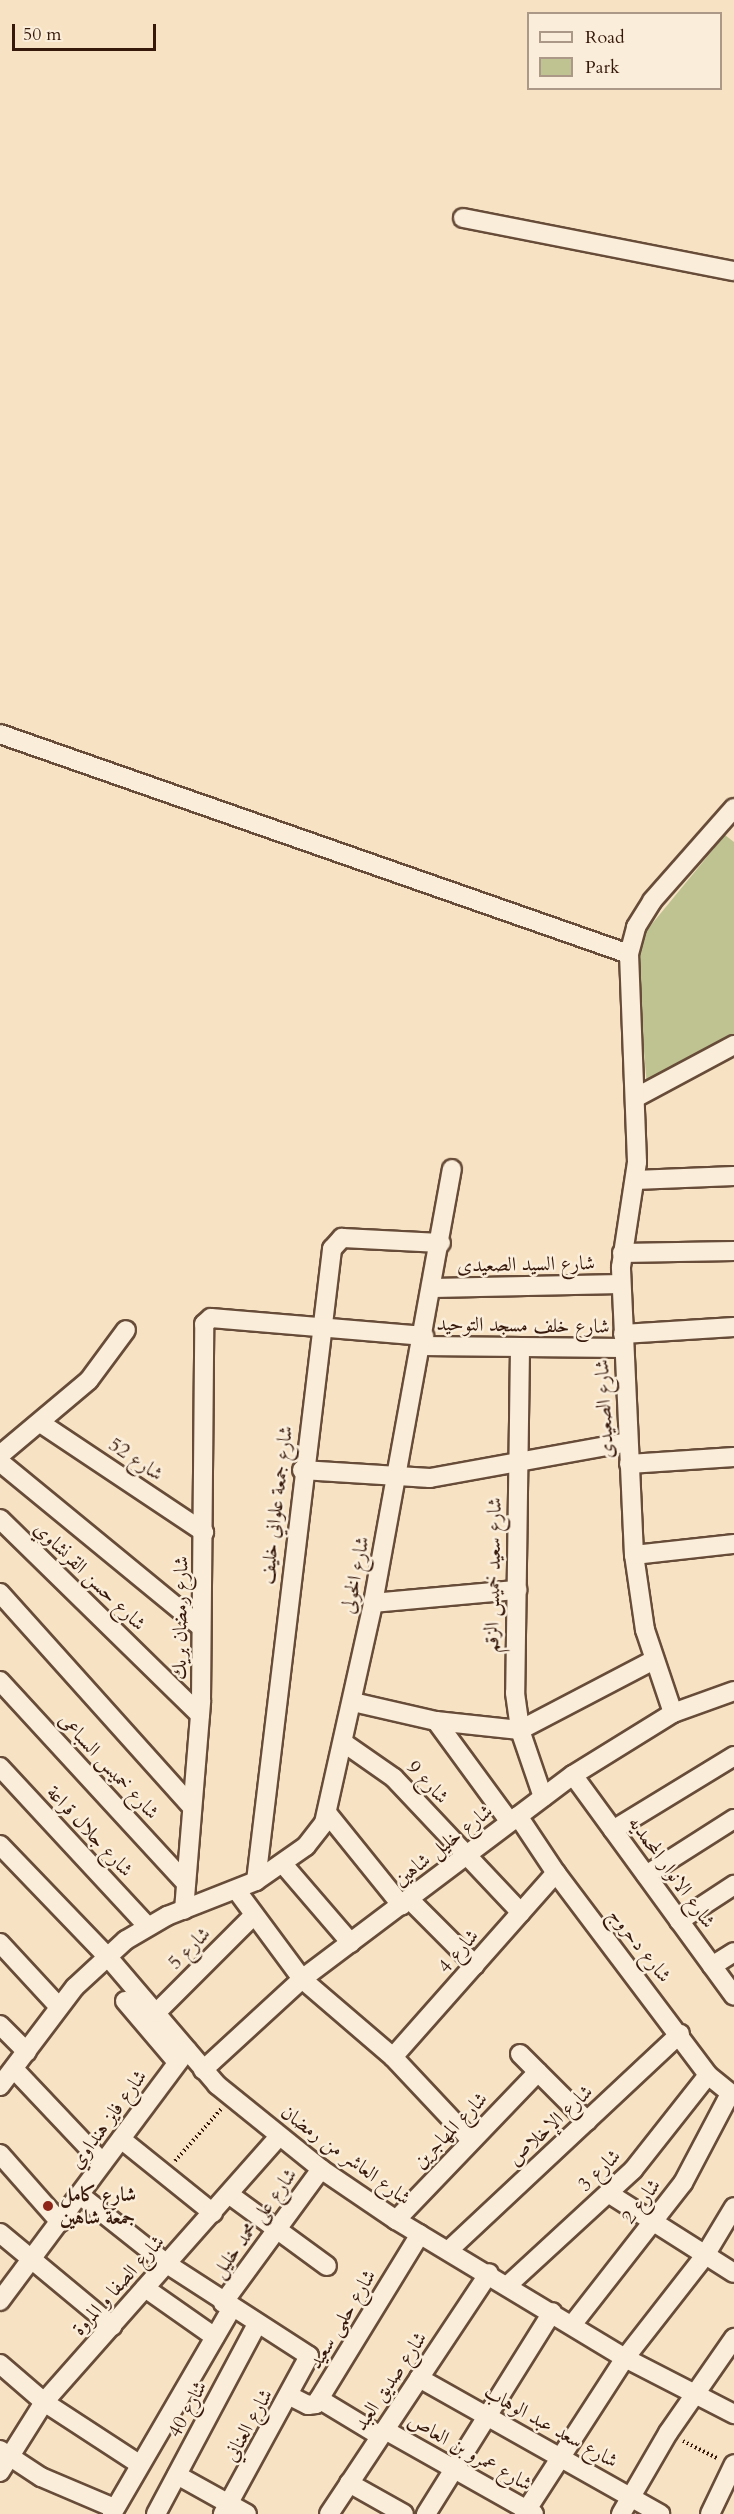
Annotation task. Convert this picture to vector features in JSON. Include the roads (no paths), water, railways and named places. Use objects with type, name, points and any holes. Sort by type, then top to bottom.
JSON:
[{"type":"street","points":[[463,218],[734,271]]},
{"type":"street","points":[[0,734],[629,954]]},
{"type":"street","name":"شارع الصعيدى","points":[[673,1713],[654,1660],[638,1598],[634,1556],[621,1284],[622,1253],[635,1180],[635,1098],[629,954],[636,927],[652,901],[732,813]]},
{"type":"street","points":[[635,1098],[734,1044]]},
{"type":"street","name":"شارع الخولى","points":[[0,2086],[59,2007],[107,1956],[147,1926],[237,1891],[283,1864],[314,1838],[327,1813],[373,1603],[433,1288],[452,1169]]},
{"type":"street","points":[[635,1180],[734,1176]]},
{"type":"street","name":"شارع جمعة علواني خليف","points":[[256,1881],[302,1470],[332,1249],[337,1240],[441,1244]]},
{"type":"street","points":[[622,1253],[734,1251]]},
{"type":"street","name":"شارع السيد الصعيدى","points":[[433,1288],[621,1284]]},
{"type":"street","name":"شارع خلف مسجد التوحيد","points":[[203,1327],[211,1318],[322,1326],[423,1341],[520,1348],[623,1341],[734,1327]]},
{"type":"street","name":"شارع رمضان بريك","points":[[184,1910],[190,1805],[200,1715],[204,1532],[203,1327]]},
{"type":"street","points":[[0,1455],[42,1424],[89,1380],[126,1330]]},
{"type":"street","name":"شارع سعيد خميس الزقم","points":[[520,1348],[515,1693],[520,1730],[543,1797]]},
{"type":"street","name":"شارع 52","points":[[42,1424],[204,1532]]},
{"type":"street","points":[[302,1470],[396,1478],[461,1474],[628,1442]]},
{"type":"street","points":[[629,1464],[734,1457]]},
{"type":"street","points":[[0,1462],[201,1627]]},
{"type":"street","name":"شارع حسن القرنشاوي","points":[[0,1519],[200,1715]]},
{"type":"street","points":[[634,1556],[734,1544]]},
{"type":"street","points":[[373,1603],[517,1590]]},
{"type":"street","points":[[0,1593],[190,1805]]},
{"type":"street","points":[[353,1702],[436,1721],[520,1730],[654,1660]]},
{"type":"street","name":"شارع خميس السباعى","points":[[0,1681],[185,1882]]},
{"type":"street","name":"شارع خليل شاهين","points":[[203,2070],[302,1979],[406,1903],[464,1856],[573,1775],[673,1713],[734,1691]]},
{"type":"street","name":"شارع دحروج","points":[[436,1721],[680,2034],[708,2075],[732,2095]]},
{"type":"street","name":"شارع 9","points":[[344,1743],[382,1767],[464,1856],[521,1913]]},
{"type":"street","points":[[613,1830],[734,1756]]},
{"type":"street","name":"شارع جلال قراعة","points":[[0,1767],[147,1926]]},
{"type":"street","name":"شارع الانوار المحمديه","points":[[573,1775],[734,1996]]},
{"type":"street","points":[[327,1813],[406,1903],[475,1965]]},
{"type":"street","points":[[646,1875],[734,1819]]},
{"type":"street","name":"شارع العاشر من رمضان","points":[[0,1845],[107,1956],[156,2013],[182,2056],[203,2070],[231,2097],[321,2169],[396,2220],[450,2249],[625,2358],[734,2414]]},
{"type":"street","points":[[283,1864],[351,1943]]},
{"type":"street","name":"شارع 4","points":[[393,2057],[556,1873]]},
{"type":"street","points":[[679,1921],[734,1885]]},
{"type":"street","points":[[237,1891],[253,1916],[302,1979],[393,2057],[471,2140]]},
{"type":"street","name":"شارع 5","points":[[156,2013],[253,1916]]},
{"type":"street","points":[[0,1943],[59,2007]]},
{"type":"street","points":[[712,1966],[734,1952]]},
{"type":"street","points":[[125,2001],[182,2056]]},
{"type":"street","points":[[0,2025],[27,2052]]},
{"type":"street","name":"شارع الإخلاص","points":[[450,2249],[680,2034]]},
{"type":"street","points":[[520,2054],[587,2121]]},
{"type":"street","name":"شارع فايز هنداوي","points":[[0,2301],[182,2056]]},
{"type":"street","points":[[14,2069],[103,2163]]},
{"type":"street","name":"شارع المهاجرين","points":[[396,2220],[538,2072]]},
{"type":"street","name":"شارع 3","points":[[508,2285],[608,2193],[655,2146],[708,2075]]},
{"type":"street","name":"شارع 2","points":[[572,2325],[652,2225],[699,2157],[732,2095]]},
{"type":"street","name":"شارع الصفا و المروة","points":[[2,2460],[44,2402],[230,2195],[279,2136]]},
{"type":"street","points":[[121,2139],[213,2213]]},
{"type":"street","points":[[0,2154],[60,2222]]},
{"type":"street","name":"شارع على محمد خليل","points":[[113,2511],[215,2337],[228,2306],[277,2230],[321,2169]]},
{"type":"street","points":[[608,2193],[652,2225],[734,2273]]},
{"type":"street","points":[[80,2195],[167,2264],[257,2324]]},
{"type":"street","points":[[230,2195],[327,2266]]},
{"type":"street","points":[[528,2513],[625,2358],[704,2257],[734,2207]]},
{"type":"street","points":[[0,2233],[29,2261],[112,2326]]},
{"type":"street","name":"شارع حلمى سعيد","points":[[290,2396],[312,2406],[319,2399],[420,2234]]},
{"type":"street","name":"شارع صديق العبد","points":[[329,2514],[489,2273]]},
{"type":"street","points":[[145,2288],[215,2337]]},
{"type":"street","points":[[426,2514],[552,2312]]},
{"type":"street","name":"شارع العناني","points":[[226,2509],[290,2396],[309,2356],[257,2324]]},
{"type":"street","name":"شارع 40","points":[[156,2514],[257,2324]]},
{"type":"street","points":[[621,2514],[693,2394],[734,2338]]},
{"type":"street","points":[[0,2364],[44,2402],[139,2464]]},
{"type":"street","name":"شارع سعد عبد الوهاب","points":[[419,2378],[660,2514]]},
{"type":"street","name":"شارع عمرو بن العاص","points":[[319,2399],[454,2469],[528,2513]]},
{"type":"street","points":[[2,2460],[113,2511]]},
{"type":"street","points":[[710,2514],[732,2472]]},
{"type":"street","points":[[177,2475],[226,2509],[247,2514]]},
{"type":"street","points":[[349,2483],[404,2514]]},
{"type":"place","name":"شارع كامل جمعة شاهين","points":[[48,2206]]}]
